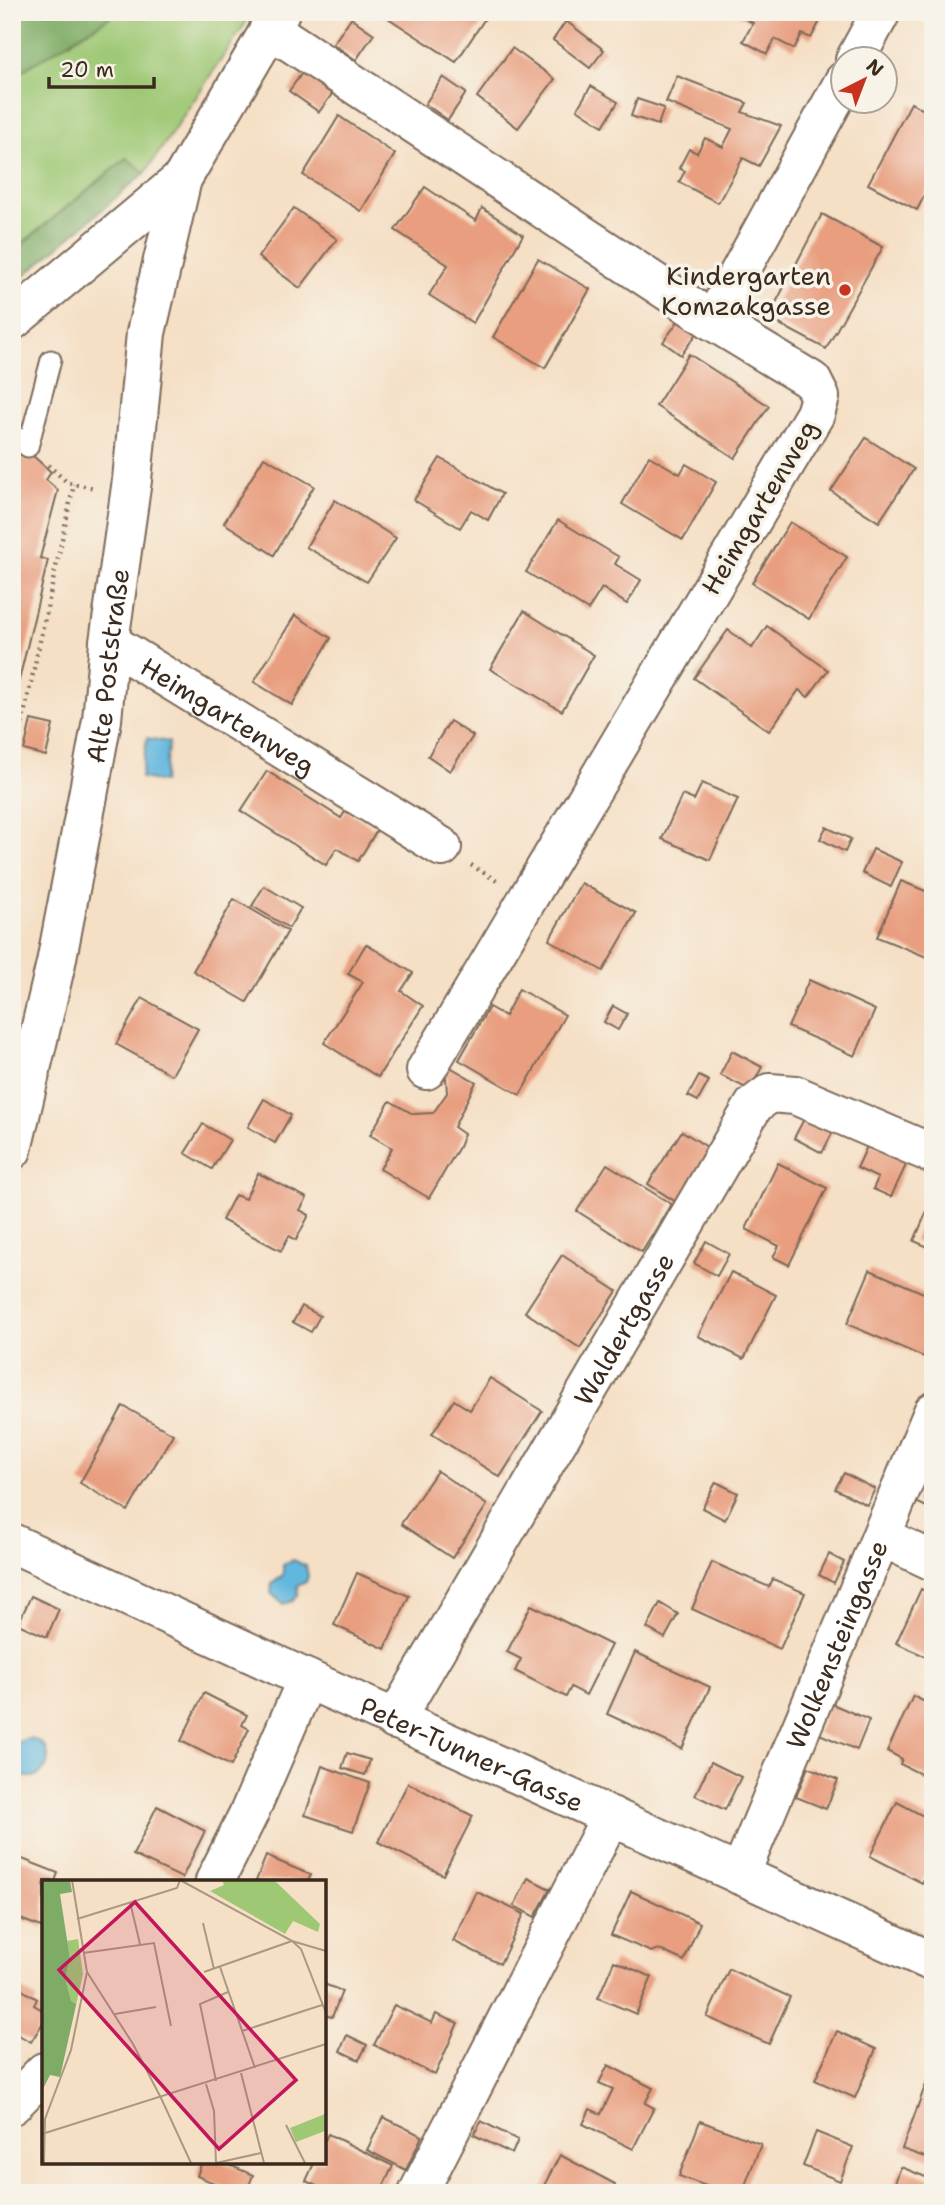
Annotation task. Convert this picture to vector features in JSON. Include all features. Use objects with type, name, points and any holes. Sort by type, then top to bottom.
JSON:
[{"type":"street","points":[[863,46],[881,12]]},
{"type":"street","points":[[12,321],[182,179],[275,20]]},
{"type":"street","name":"Heimgartenweg","points":[[275,20],[713,320],[812,381],[820,397],[818,405],[426,1070]]},
{"type":"street","points":[[713,320],[830,107]]},
{"type":"street","name":"Alte Poststraße","points":[[12,1150],[56,963],[102,720],[109,642],[132,480],[146,333],[182,179]]},
{"type":"street","name":"Heimgartenweg","points":[[109,642],[442,847]]},
{"type":"street","name":"Waldertgasse","points":[[395,1720],[754,1105],[770,1093],[795,1095],[933,1154]]},
{"type":"street","name":"Wolkensteingasse","points":[[740,1875],[933,1412]]},
{"type":"street","points":[[881,1537],[933,1561]]},
{"type":"street","name":"Peter-Tunner-Gasse","points":[[12,1543],[395,1720],[933,1962]]},
{"type":"street","points":[[216,1880],[249,1813],[307,1679]]},
{"type":"street","points":[[418,2193],[611,1816]]},
{"type":"street","points":[[12,2105],[42,2074]]},
{"type":"lane","points":[[12,433],[28,447],[51,360]]},
{"type":"path","points":[[28,447],[68,483],[99,489]]},
{"type":"path","points":[[12,779],[74,484]]},
{"type":"path","points":[[12,736],[19,738]]},
{"type":"path","points":[[442,847],[527,900]]},
{"type":"green space","points":[[12,12],[118,12],[12,77]]},
{"type":"green space","points":[[118,12],[253,12],[145,173],[126,158],[12,252],[12,77]]},
{"type":"green space","points":[[127,158],[145,173],[12,286],[12,252]]},
{"type":"water","points":[[147,738],[169,742],[163,782],[141,778]]},
{"type":"water","points":[[293,1560],[306,1566],[308,1576],[306,1582],[297,1586],[298,1594],[293,1601],[283,1604],[271,1593],[272,1584],[283,1575],[283,1565]]},
{"type":"water","points":[[29,1739],[42,1745],[48,1758],[42,1771],[29,1777],[16,1771],[10,1758],[16,1745]]},
{"type":"building","points":[[379,12],[485,12],[488,14],[456,62]]},
{"type":"building","points":[[732,12],[825,12],[811,38],[802,34],[794,49],[775,39],[767,54],[743,41],[753,23]]},
{"type":"building","points":[[351,18],[374,34],[356,60],[333,44]]},
{"type":"building","points":[[566,21],[604,50],[590,68],[553,40]]},
{"type":"building","points":[[512,48],[555,79],[518,128],[477,97]]},
{"type":"building","points":[[302,73],[332,94],[319,112],[289,91]]},
{"type":"building","points":[[677,76],[747,103],[742,112],[781,126],[759,166],[743,158],[718,203],[679,182],[685,171],[679,168],[689,149],[697,153],[705,138],[723,147],[732,129],[666,102]]},
{"type":"building","points":[[443,77],[466,93],[448,120],[425,104]]},
{"type":"building","points":[[591,86],[618,102],[603,126],[577,109]]},
{"type":"building","points":[[637,99],[664,108],[658,125],[631,116]]},
{"type":"building","points":[[911,103],[933,115],[933,179],[917,210],[868,184]]},
{"type":"building","points":[[339,116],[395,154],[361,211],[303,175]]},
{"type":"building","points":[[425,187],[476,221],[482,208],[523,235],[473,323],[429,295],[448,265],[395,230]]},
{"type":"building","points":[[294,208],[337,239],[300,288],[258,257]]},
{"type":"building","points":[[822,214],[883,247],[826,349],[768,318]]},
{"type":"building","points":[[538,259],[590,289],[545,368],[493,337]]},
{"type":"building","points":[[680,319],[698,332],[681,355],[663,342]]},
{"type":"building","points":[[689,354],[769,406],[735,458],[656,406]]},
{"type":"building","points":[[866,438],[914,469],[879,522],[831,491]]},
{"type":"building","points":[[12,444],[23,447],[51,472],[46,480],[58,490],[40,558],[48,560],[13,705]]},
{"type":"building","points":[[649,456],[680,474],[686,464],[716,482],[683,540],[622,504]]},
{"type":"building","points":[[264,457],[314,486],[274,555],[224,523]]},
{"type":"building","points":[[440,458],[502,494],[488,520],[471,510],[460,528],[414,500]]},
{"type":"building","points":[[335,500],[396,538],[367,582],[306,547]]},
{"type":"building","points":[[558,520],[619,557],[615,564],[641,580],[627,604],[602,588],[588,610],[526,572]]},
{"type":"building","points":[[790,522],[847,557],[809,619],[752,583]]},
{"type":"building","points":[[524,611],[594,655],[562,711],[490,669]]},
{"type":"building","points":[[295,615],[331,638],[292,705],[254,682]]},
{"type":"building","points":[[767,626],[828,670],[808,697],[799,690],[769,731],[694,678],[728,630],[752,648]]},
{"type":"building","points":[[31,720],[53,725],[46,756],[24,750]]},
{"type":"building","points":[[450,721],[473,736],[450,771],[428,756]]},
{"type":"building","points":[[267,771],[341,818],[346,810],[377,830],[358,861],[337,848],[326,865],[241,811]]},
{"type":"building","points":[[702,783],[738,799],[710,860],[662,839],[682,795],[694,800]]},
{"type":"building","points":[[826,827],[851,839],[845,852],[820,839]]},
{"type":"building","points":[[873,849],[902,862],[891,887],[862,873]]},
{"type":"building","points":[[901,881],[933,894],[933,949],[929,958],[877,937]]},
{"type":"building","points":[[581,883],[636,913],[603,971],[549,940]]},
{"type":"building","points":[[264,886],[301,908],[289,928],[252,906]]},
{"type":"building","points":[[234,899],[288,931],[247,1002],[193,971]]},
{"type":"building","points":[[366,944],[413,973],[401,991],[423,1006],[378,1077],[324,1043],[363,982],[348,974]]},
{"type":"building","points":[[809,980],[875,1010],[855,1056],[788,1027]]},
{"type":"building","points":[[519,989],[565,1015],[520,1095],[459,1060],[489,1007],[505,1016]]},
{"type":"building","points":[[142,998],[198,1029],[172,1075],[116,1044]]},
{"type":"building","points":[[613,1006],[627,1014],[618,1030],[604,1022]]},
{"type":"building","points":[[732,1051],[762,1067],[750,1090],[720,1075]]},
{"type":"building","points":[[445,1064],[476,1082],[454,1127],[464,1134],[459,1147],[429,1198],[380,1169],[392,1148],[370,1135],[390,1101],[413,1114],[433,1113],[447,1093]]},
{"type":"building","points":[[699,1076],[709,1081],[698,1101],[688,1096]]},
{"type":"building","points":[[264,1099],[291,1115],[275,1143],[248,1127]]},
{"type":"building","points":[[806,1115],[834,1130],[822,1153],[794,1138]]},
{"type":"building","points":[[203,1124],[230,1140],[212,1169],[185,1153]]},
{"type":"building","points":[[682,1131],[715,1152],[681,1205],[648,1184]]},
{"type":"building","points":[[869,1142],[908,1161],[891,1197],[873,1189],[878,1178],[857,1168]]},
{"type":"building","points":[[778,1163],[827,1188],[789,1265],[773,1257],[779,1246],[746,1229]]},
{"type":"building","points":[[607,1164],[671,1204],[642,1252],[577,1211]]},
{"type":"building","points":[[258,1173],[307,1198],[300,1210],[309,1215],[296,1240],[289,1236],[281,1251],[222,1220],[235,1195],[245,1199]]},
{"type":"building","points":[[933,1197],[933,1249],[914,1241]]},
{"type":"building","points":[[706,1241],[729,1254],[717,1276],[694,1263]]},
{"type":"building","points":[[562,1255],[617,1291],[580,1348],[525,1312]]},
{"type":"building","points":[[870,1270],[933,1297],[933,1343],[926,1358],[847,1324]]},
{"type":"building","points":[[731,1272],[776,1295],[744,1359],[698,1336]]},
{"type":"building","points":[[302,1306],[320,1316],[311,1332],[293,1322]]},
{"type":"building","points":[[490,1378],[542,1411],[500,1477],[432,1434],[454,1400],[470,1410]]},
{"type":"building","points":[[123,1406],[173,1434],[128,1511],[80,1483]]},
{"type":"building","points":[[437,1471],[487,1505],[452,1558],[401,1524]]},
{"type":"building","points":[[930,1472],[933,1474],[933,1510],[916,1502]]},
{"type":"building","points":[[844,1473],[875,1489],[867,1505],[835,1489]]},
{"type":"building","points":[[716,1482],[738,1493],[725,1520],[702,1508]]},
{"type":"building","points":[[829,1554],[844,1562],[834,1583],[819,1575]]},
{"type":"building","points":[[712,1562],[769,1587],[773,1579],[805,1593],[780,1649],[692,1609]]},
{"type":"building","points":[[357,1573],[409,1596],[385,1649],[334,1625]]},
{"type":"building","points":[[921,1589],[933,1595],[933,1660],[896,1643]]},
{"type":"building","points":[[31,1596],[59,1609],[47,1637],[18,1624]]},
{"type":"building","points":[[660,1603],[678,1614],[665,1638],[647,1628]]},
{"type":"building","points":[[531,1605],[611,1645],[586,1695],[571,1687],[566,1697],[515,1671],[521,1659],[507,1652]]},
{"type":"building","points":[[635,1652],[710,1687],[682,1749],[607,1714]]},
{"type":"building","points":[[204,1693],[247,1715],[242,1725],[249,1729],[231,1766],[181,1741]]},
{"type":"building","points":[[913,1696],[933,1706],[933,1780],[900,1764],[902,1759],[887,1751]]},
{"type":"building","points":[[830,1703],[869,1720],[857,1750],[817,1733]]},
{"type":"building","points":[[347,1753],[370,1760],[365,1775],[342,1768]]},
{"type":"building","points":[[711,1762],[741,1777],[725,1810],[695,1795]]},
{"type":"building","points":[[322,1766],[370,1783],[353,1831],[305,1815]]},
{"type":"building","points":[[808,1767],[838,1780],[826,1809],[796,1797]]},
{"type":"building","points":[[408,1783],[473,1816],[443,1875],[378,1842]]},
{"type":"building","points":[[897,1802],[933,1821],[933,1863],[922,1883],[870,1856]]},
{"type":"building","points":[[157,1806],[205,1831],[182,1878],[133,1855]]},
{"type":"building","points":[[12,1855],[58,1873],[55,1880],[42,1880],[42,1927],[12,1916]]},
{"type":"building","points":[[266,1856],[311,1875],[308,1880],[256,1880]]},
{"type":"building","points":[[528,1878],[550,1889],[535,1917],[514,1906]]},
{"type":"building","points":[[631,1891],[700,1923],[684,1961],[658,1949],[651,1952],[611,1935]]},
{"type":"building","points":[[477,1892],[524,1914],[500,1964],[453,1941]]},
{"type":"building","points":[[614,1961],[652,1977],[636,2014],[598,1998]]},
{"type":"building","points":[[729,1969],[790,1997],[769,2044],[707,2017]]},
{"type":"building","points":[[12,1984],[37,1999],[34,2005],[42,2010],[42,2024],[31,2042],[15,2033],[12,2037]]},
{"type":"building","points":[[326,1985],[342,1991],[332,2017],[326,2016]]},
{"type":"building","points":[[394,2005],[432,2023],[436,2014],[458,2023],[435,2075],[374,2045]]},
{"type":"building","points":[[837,2031],[876,2049],[855,2098],[815,2080]]},
{"type":"building","points":[[347,2035],[367,2045],[359,2060],[340,2051]]},
{"type":"building","points":[[608,2065],[653,2088],[645,2103],[654,2108],[633,2149],[583,2124],[590,2109],[601,2114],[613,2089],[599,2083]]},
{"type":"building","points":[[927,2081],[933,2083],[933,2160],[902,2149]]},
{"type":"building","points":[[383,2117],[422,2136],[406,2170],[367,2150]]},
{"type":"building","points":[[481,2121],[518,2140],[512,2154],[474,2135]]},
{"type":"building","points":[[700,2121],[761,2144],[742,2193],[725,2193],[679,2176]]},
{"type":"building","points":[[816,2132],[853,2147],[840,2181],[803,2166]]},
{"type":"building","points":[[328,2134],[393,2166],[380,2193],[330,2193],[306,2181],[314,2163],[326,2163]]},
{"type":"building","points":[[560,2155],[615,2184],[610,2193],[540,2193]]},
{"type":"building","points":[[201,2163],[225,2163],[253,2175],[246,2193],[238,2193],[197,2176]]},
{"type":"building","points":[[901,2167],[933,2180],[933,2193],[891,2193]]},
{"type":"place","name":"Kindergarten Komzakgasse","points":[[845,290]]}]
